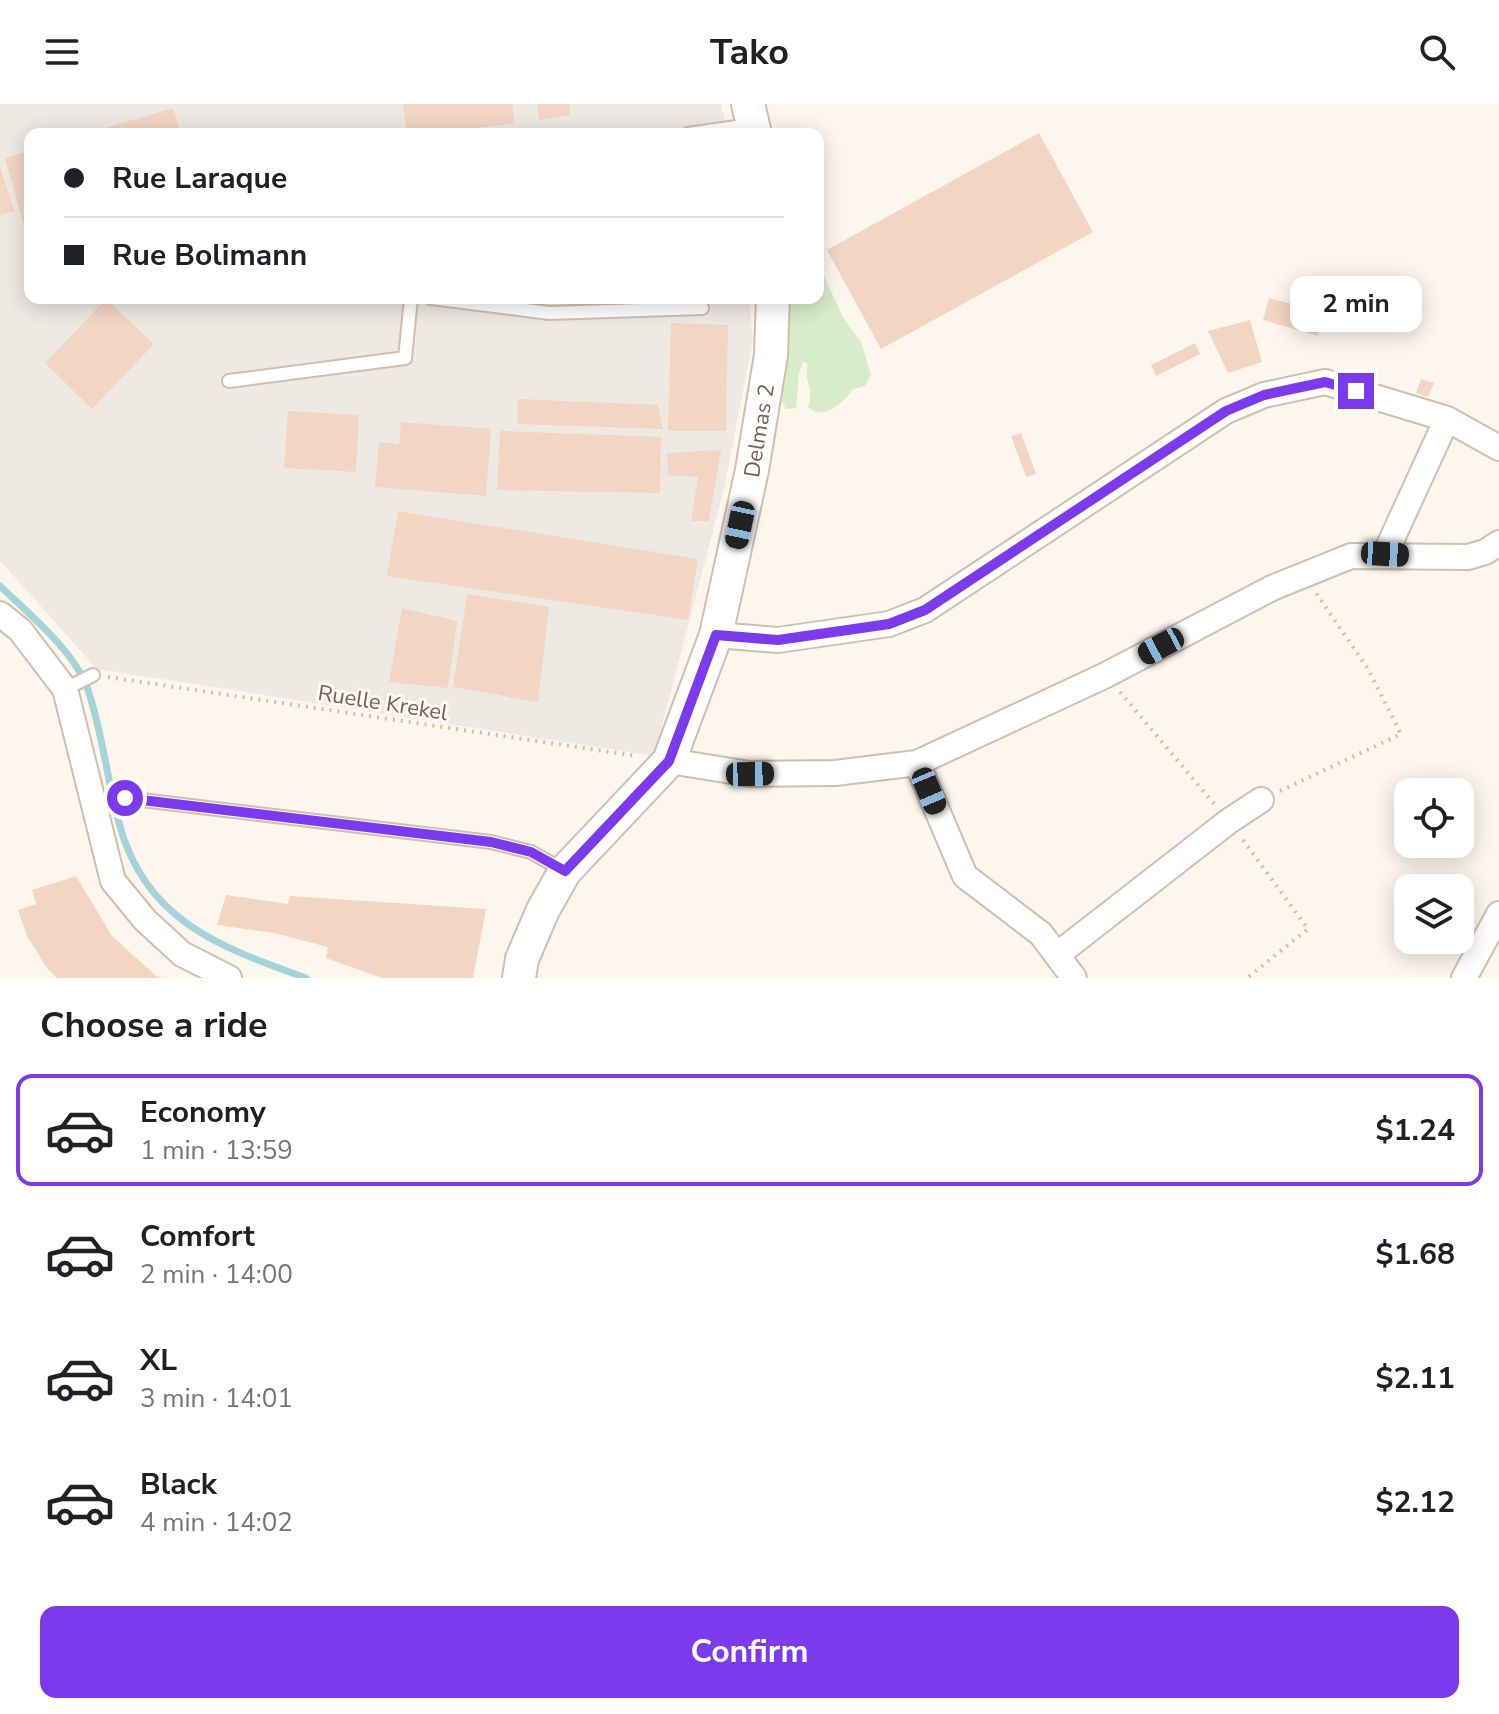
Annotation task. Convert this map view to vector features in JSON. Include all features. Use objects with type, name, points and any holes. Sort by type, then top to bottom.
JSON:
[{"type":"street","name":"Delmas 2","points":[[519,978],[522,959],[543,910],[565,871],[669,761],[716,635],[752,470],[771,355],[773,304]]},
{"type":"street","points":[[716,635],[778,640],[889,624],[925,610],[1226,411],[1264,395],[1325,382],[1447,419],[1499,448]]},
{"type":"street","points":[[1385,554],[1447,419]]},
{"type":"street","points":[[669,761],[750,774],[835,773],[917,763],[1106,675],[1304,574],[1351,556],[1468,557],[1485,552],[1499,543]]},
{"type":"street","points":[[0,614],[20,630],[69,687],[113,881],[145,920],[182,954],[229,978]]},
{"type":"street","points":[[917,763],[965,876],[1041,934],[1074,978]]},
{"type":"street","points":[[1058,954],[1229,821],[1261,800]]},
{"type":"street","points":[[1464,978],[1499,914]]},
{"type":"lane","points":[[718,128],[752,121]]},
{"type":"lane","points":[[229,381],[405,358],[410,304]]},
{"type":"lane","points":[[478,304],[549,313],[702,308]]},
{"type":"lane","points":[[69,687],[93,675]]},
{"type":"lane","points":[[98,805],[125,798],[491,842],[531,852],[565,871]]},
{"type":"path","points":[[1261,800],[1401,734],[1368,669],[1304,574]]},
{"type":"path","name":"Ruelle Krekel","points":[[93,675],[669,761]]},
{"type":"shaded area","points":[[0,104],[721,104],[727,128],[24,128],[24,304],[750,304],[753,340],[724,489],[654,756],[97,669],[0,561]]},
{"type":"green space","points":[[824,276],[844,319],[861,342],[871,375],[865,386],[853,389],[833,408],[814,411],[808,407],[808,364],[803,362],[796,408],[786,409],[780,397],[788,348],[782,325],[783,304],[824,304]]},
{"type":"building","points":[[403,104],[512,104],[515,123],[476,128],[406,128]]},
{"type":"building","points":[[537,104],[569,104],[570,115],[539,120]]},
{"type":"building","points":[[173,108],[179,128],[106,128]]},
{"type":"building","points":[[1039,133],[1093,232],[881,349],[827,250]]},
{"type":"building","points":[[24,153],[24,225],[5,158]]},
{"type":"building","points":[[0,167],[14,211],[0,215]]},
{"type":"building","points":[[1269,298],[1323,312],[1318,336],[1263,320]]},
{"type":"building","points":[[101,304],[111,304],[154,344],[92,409],[45,363]]},
{"type":"building","points":[[1250,320],[1262,362],[1228,373],[1208,331]]},
{"type":"building","points":[[671,323],[728,325],[726,431],[668,431]]},
{"type":"building","points":[[1195,343],[1200,354],[1156,376],[1151,365]]},
{"type":"building","points":[[1421,379],[1434,383],[1428,397],[1416,393]]},
{"type":"building","points":[[518,399],[658,405],[663,429],[517,424]]},
{"type":"building","points":[[288,411],[359,415],[356,472],[284,468]]},
{"type":"building","points":[[401,422],[491,429],[486,496],[375,487],[379,442],[399,444]]},
{"type":"building","points":[[500,431],[661,437],[660,493],[497,490]]},
{"type":"building","points":[[1021,433],[1036,474],[1026,477],[1011,436]]},
{"type":"building","points":[[721,450],[709,521],[691,521],[698,477],[668,475],[667,453]]},
{"type":"building","points":[[398,511],[698,559],[688,620],[387,576]]},
{"type":"building","points":[[467,594],[549,607],[538,702],[453,687]]},
{"type":"building","points":[[402,608],[457,621],[448,688],[389,682]]},
{"type":"building","points":[[76,876],[112,936],[162,978],[57,978],[47,968],[27,936],[18,910],[36,904],[32,890]]},
{"type":"building","points":[[226,895],[288,904],[290,896],[486,909],[473,978],[382,978],[326,958],[328,947],[274,933],[217,925]]},
{"type":"waterway","points":[[0,586],[49,633],[71,659],[87,687],[119,823],[131,857],[147,884],[167,907],[190,926],[244,954],[306,978]]},
{"type":"route","points":[[125,798],[491,842],[531,852],[565,871],[669,761],[716,635],[778,640],[889,624],[925,610],[1226,411],[1264,395],[1325,382],[1356,391]]}]
